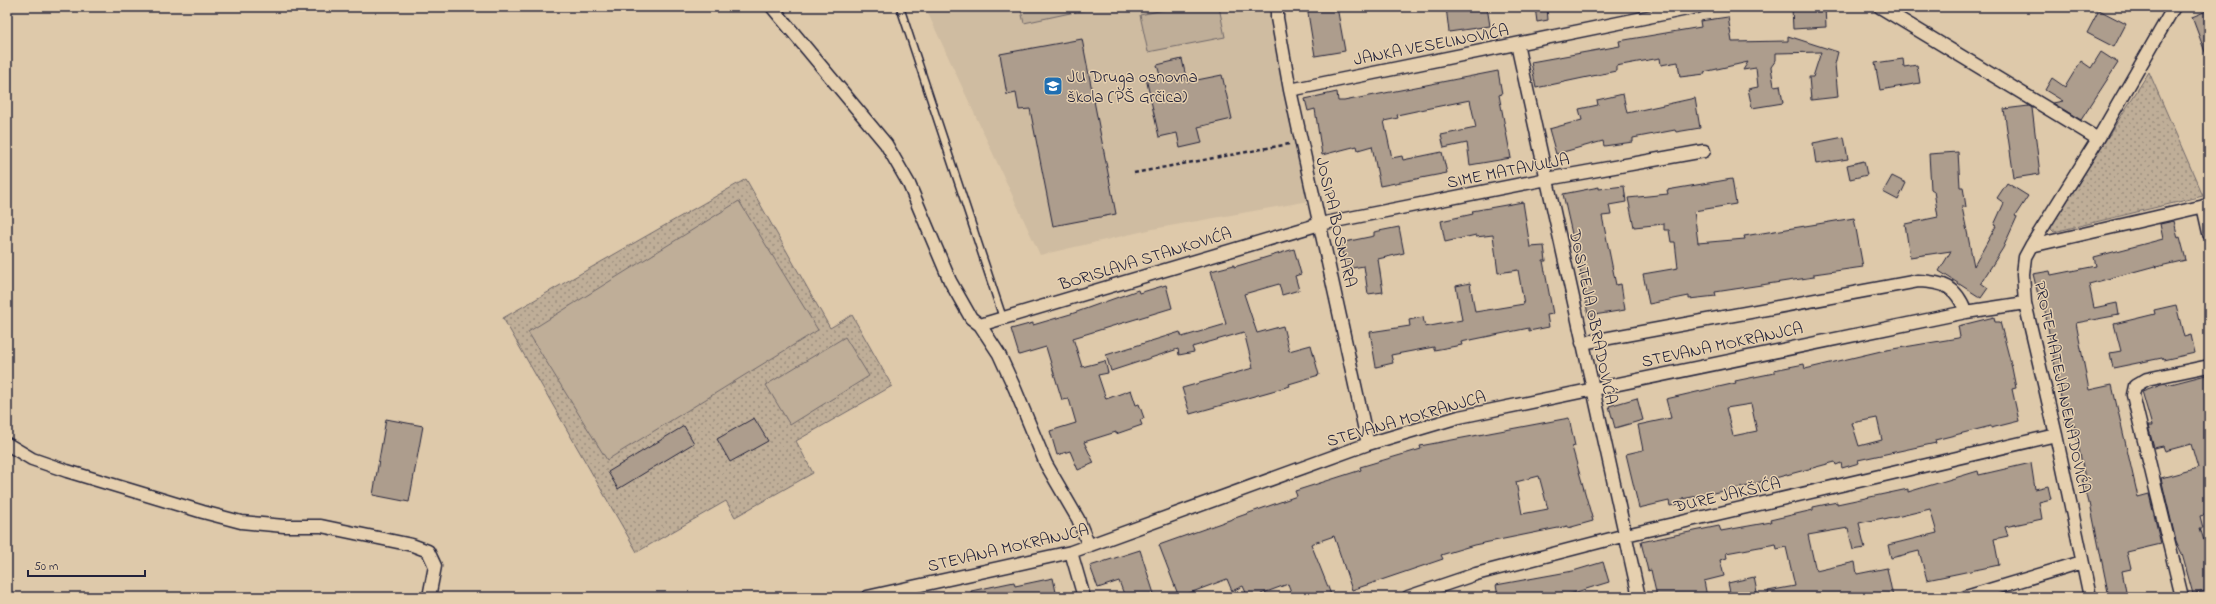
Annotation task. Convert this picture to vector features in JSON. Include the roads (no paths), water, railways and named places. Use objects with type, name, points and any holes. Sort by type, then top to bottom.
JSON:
[{"type":"street","points":[[772,7],[886,144],[909,184],[950,281],[971,318],[980,326],[998,354],[1015,389],[1046,464],[1060,492],[1078,519],[1089,546]]},
{"type":"street","name":"JOSIPA BOSNARA","points":[[1277,7],[1290,90],[1368,444]]},
{"type":"street","name":"JANKA VESELINOVIĆA","points":[[1290,90],[1697,7]]},
{"type":"street","points":[[1880,7],[2098,138]]},
{"type":"street","name":"PROTE MATEJA NENADOVIĆA","points":[[2090,597],[2056,435],[2025,303],[2023,274],[2025,257],[2098,138],[2174,7]]},
{"type":"street","name":"DOSITEJA OBRADOVIĆA","points":[[1517,44],[1639,597]]},
{"type":"street","name":"SIME MATAVULJA","points":[[1320,224],[1547,179],[1704,151]]},
{"type":"street","points":[[2031,246],[2206,205],[2209,233]]},
{"type":"street","name":"BORISLAVA STANKOVIĆA","points":[[980,326],[1320,224]]},
{"type":"street","name":"STEVANA MOKRANJCA","points":[[1582,343],[1918,281],[1934,282],[1948,286],[1961,300],[1966,312]]},
{"type":"street","name":"STEVANA MOKRANJCA","points":[[867,597],[1071,552],[1368,444],[1459,417],[1592,388],[1966,312],[2025,303]]},
{"type":"street","points":[[2182,597],[2133,395],[2135,386],[2146,379],[2209,366]]},
{"type":"street","name":"ĐURE JAKŠIĆA","points":[[1408,597],[1476,574],[1626,535],[2056,435]]},
{"type":"street","points":[[7,444],[32,459],[67,472],[233,520],[284,526],[321,526],[412,545],[428,551],[435,566],[429,597]]},
{"type":"street","points":[[1071,552],[1084,597]]},
{"type":"street","points":[[1966,597],[2082,562]]},
{"type":"lane","points":[[900,7],[1003,318]]},
{"type":"place","name":"JU Druga osnovna škola (PŠ Grčica)","points":[[1053,86]]}]
